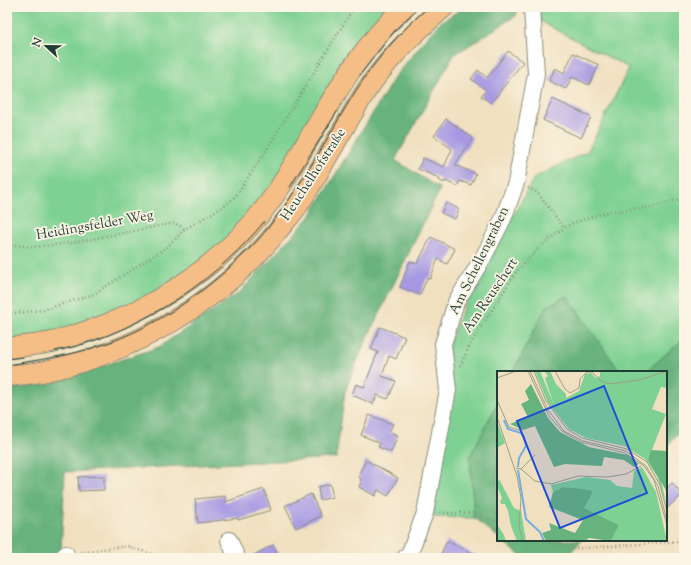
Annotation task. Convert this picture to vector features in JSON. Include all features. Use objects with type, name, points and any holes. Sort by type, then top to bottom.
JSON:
[{"type":"main road","name":"Heuchelhofstraße","points":[[7,348],[52,342],[103,327],[154,303],[207,266],[241,237],[277,191],[340,87],[358,61],[379,34],[405,7]]},
{"type":"main road","name":"Heuchelhofstraße","points":[[7,376],[45,371],[102,355],[156,332],[197,306],[231,280],[261,250],[297,207],[367,91],[393,56],[419,29],[444,7]]},
{"type":"street","name":"Am Schellengraben","points":[[405,558],[410,552],[425,513],[448,390],[443,344],[456,302],[483,258],[503,219],[516,183],[536,74],[532,7]]},
{"type":"street","points":[[229,540],[237,558]]},
{"type":"path","points":[[7,314],[44,310],[94,294],[167,247],[185,229],[223,207],[236,196],[267,149],[354,7]]},
{"type":"path","points":[[537,192],[564,228]]},
{"type":"path","name":"Am Reuschert","points":[[448,390],[471,343],[516,272],[540,247],[564,228],[573,223],[607,212],[652,207],[684,198]]},
{"type":"path","name":"Heidingsfelder Weg","points":[[7,244],[33,248],[71,243],[175,223],[185,229]]},
{"type":"path","points":[[425,513],[474,513],[497,522]]},
{"type":"path","points":[[549,541],[570,549],[684,541]]},
{"type":"path","points":[[64,556],[127,546],[164,558]]},
{"type":"green space","points":[[7,7],[395,7],[270,190],[223,243],[159,292],[86,326],[7,342]]},
{"type":"green space","points":[[465,7],[516,7],[517,15],[454,55],[395,160],[440,189],[363,347],[345,391],[336,458],[65,472],[61,550],[53,558],[7,558],[7,389],[49,384],[159,347],[239,293],[309,218],[396,75],[439,23]]},
{"type":"green space","points":[[540,7],[684,7],[684,338],[647,371],[619,371],[567,296],[546,307],[514,371],[497,371],[497,404],[470,457],[474,518],[432,517],[452,392],[448,346],[464,306],[534,178],[588,151],[629,68],[540,21]]},
{"type":"green space","points":[[567,296],[619,371],[514,371],[546,307]]},
{"type":"green space","points":[[684,338],[684,427],[667,446],[667,371],[647,371]]},
{"type":"green space","points":[[497,404],[497,536],[474,518],[470,457]]},
{"type":"green space","points":[[502,541],[581,541],[565,558],[524,558]]},
{"type":"building","points":[[508,51],[523,62],[491,103],[481,96],[486,90],[471,79],[478,70],[487,78]]},
{"type":"building","points":[[573,53],[599,65],[589,85],[572,77],[566,89],[549,81],[555,68],[564,73]]},
{"type":"building","points":[[553,99],[591,117],[581,138],[543,120]]},
{"type":"building","points":[[446,119],[473,138],[455,165],[476,174],[471,185],[460,181],[457,186],[445,181],[444,183],[439,180],[439,178],[418,169],[423,158],[444,167],[452,149],[434,136]]},
{"type":"building","points":[[446,203],[459,209],[455,219],[441,213]]},
{"type":"building","points":[[431,237],[455,249],[447,264],[438,259],[430,279],[427,278],[420,295],[400,287],[410,261],[417,264]]},
{"type":"building","points":[[380,327],[405,337],[396,359],[389,356],[382,376],[396,381],[388,399],[377,395],[373,404],[352,395],[356,384],[364,387],[378,352],[371,349]]},
{"type":"building","points":[[369,415],[393,424],[389,432],[398,435],[391,452],[378,447],[380,443],[361,435]]},
{"type":"building","points":[[366,460],[398,478],[388,496],[378,490],[375,496],[359,487],[361,482],[359,474]]},
{"type":"building","points":[[104,476],[104,490],[79,491],[78,477]]},
{"type":"building","points":[[672,483],[682,495],[667,508],[667,488]]},
{"type":"building","points":[[330,484],[333,497],[320,500],[318,487]]},
{"type":"building","points":[[264,489],[271,510],[238,520],[238,518],[198,523],[195,499],[225,496],[225,502]]},
{"type":"building","points":[[311,494],[321,516],[296,528],[285,506]]},
{"type":"building","points":[[447,541],[482,558],[439,558]]},
{"type":"building","points":[[273,545],[280,558],[248,558]]},
{"type":"tram line","points":[[360,75],[396,29],[419,7]]},
{"type":"tram line","points":[[7,365],[76,352],[121,338],[163,317],[184,304],[222,275],[256,242],[270,225],[309,169],[351,99],[373,66],[390,45],[428,7]]},
{"type":"tram line","points":[[290,187],[337,112]]},
{"type":"tram line","points":[[55,351],[96,340],[144,319],[166,306],[188,292],[228,260],[247,242],[264,222]]},
{"type":"tram line","points":[[7,359],[24,357]]}]
